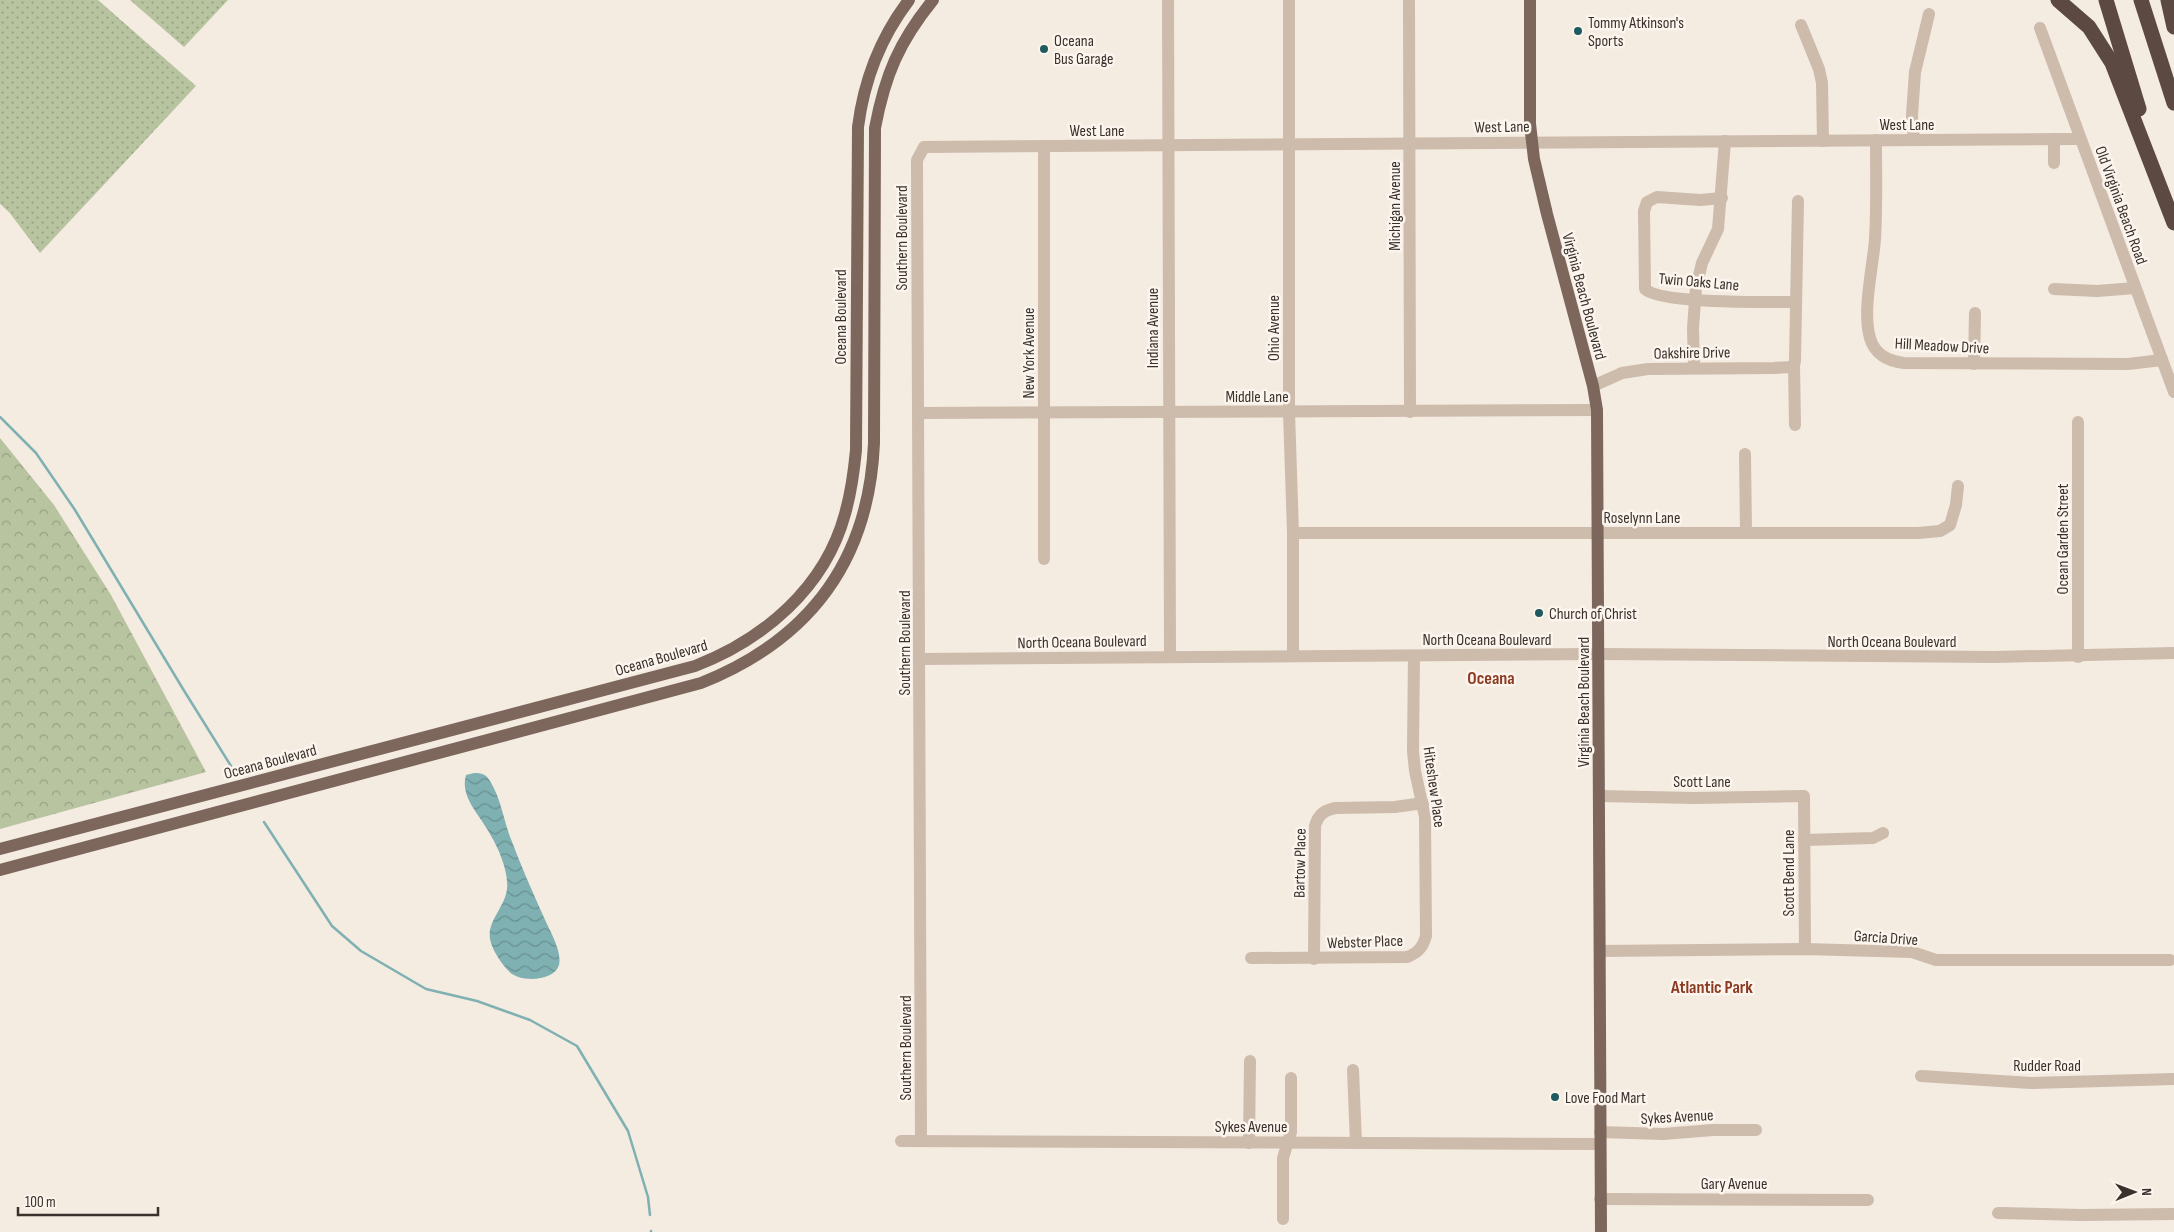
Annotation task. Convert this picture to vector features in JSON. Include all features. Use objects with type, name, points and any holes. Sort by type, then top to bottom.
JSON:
[{"type":"highway","points":[[2058,0],[2089,27],[2112,63],[2174,224]]},
{"type":"highway","points":[[2106,0],[2174,224]]},
{"type":"highway","points":[[2141,0],[2174,103]]},
{"type":"highway","points":[[2168,0],[2174,27]]},
{"type":"main road","name":"Oceana Boulevard","points":[[0,849],[694,666],[716,658],[747,641],[791,606],[808,587],[833,545],[845,516],[852,482],[856,450],[858,127],[862,100],[874,61],[882,43],[909,0]]},
{"type":"main road","name":"Oceana Boulevard","points":[[506,735],[701,683],[739,667],[774,644],[804,618],[825,594],[851,548],[869,494],[873,473],[876,128],[886,78],[900,47],[916,20],[933,0]]},
{"type":"main road","name":"Virginia Beach Boulevard","points":[[1530,0],[1530,111],[1532,142],[1544,205],[1593,386],[1597,410],[1601,1232]]},
{"type":"main road","points":[[791,606],[804,618]]},
{"type":"main road","points":[[0,870],[506,735],[503,717]]},
{"type":"street","name":"Indiana Avenue","points":[[1168,0],[1170,657]]},
{"type":"street","name":"Ohio Avenue","points":[[1289,0],[1289,412],[1293,533],[1293,656]]},
{"type":"street","name":"Michigan Avenue","points":[[1409,0],[1410,412]]},
{"type":"street","points":[[1914,140],[1912,115],[1915,72],[1930,14]]},
{"type":"street","points":[[1802,25],[1819,69],[1822,83],[1823,141]]},
{"type":"street","name":"Old Virginia Beach Road","points":[[2040,28],[2174,392]]},
{"type":"street","points":[[2054,139],[2054,163]]},
{"type":"street","name":"West Lane","points":[[924,147],[2080,139]]},
{"type":"street","name":"Hill Meadow Drive","points":[[1876,140],[1875,240],[1869,285],[1868,316],[1870,340],[1880,354],[1894,362],[1974,364],[2128,364],[2162,360]]},
{"type":"street","points":[[1694,368],[1695,300],[1698,275],[1718,229],[1722,198],[1724,141]]},
{"type":"street","name":"New York Avenue","points":[[1044,146],[1044,559]]},
{"type":"street","name":"Southern Boulevard","points":[[921,1140],[917,160],[924,147]]},
{"type":"street","name":"Twin Oaks Lane","points":[[1722,198],[1700,200],[1657,197],[1644,207],[1645,289],[1652,294],[1695,300],[1795,302]]},
{"type":"street","points":[[1795,425],[1794,365],[1798,201]]},
{"type":"street","points":[[2054,289],[2097,291],[2135,288]]},
{"type":"street","points":[[1974,364],[1975,314]]},
{"type":"street","name":"Oakshire Drive","points":[[1593,386],[1632,371],[1694,368],[1774,368],[1794,365]]},
{"type":"street","name":"Middle Lane","points":[[918,413],[1597,410]]},
{"type":"street","name":"Ocean Garden Street","points":[[2078,422],[2078,657]]},
{"type":"street","points":[[1745,454],[1746,533]]},
{"type":"street","name":"Roselynn Lane","points":[[1293,533],[1918,534],[1940,531],[1950,525],[1953,519],[1958,486]]},
{"type":"street","name":"North Oceana Boulevard","points":[[920,659],[1599,654],[1805,657],[2078,657],[2174,653]]},
{"type":"street","name":"Hiteshew Place","points":[[1414,656],[1413,751],[1415,772],[1426,823],[1426,893]]},
{"type":"street","name":"Scott Lane","points":[[1600,796],[1694,798],[1804,796]]},
{"type":"street","name":"Scott Bend Lane","points":[[1804,796],[1804,949]]},
{"type":"street","name":"Bartow Place","points":[[1314,958],[1315,826],[1319,816],[1329,809],[1336,808],[1395,807],[1423,803]]},
{"type":"street","points":[[1804,840],[1873,838],[1883,833]]},
{"type":"street","name":"Webster Place","points":[[1251,958],[1407,957],[1414,954],[1424,944],[1426,936],[1426,893]]},
{"type":"street","name":"Garcia Drive","points":[[1600,951],[1804,949],[1912,952],[1936,960],[2170,960]]},
{"type":"street","points":[[1248,1143],[1250,1061]]},
{"type":"street","points":[[1353,1070],[1356,1143]]},
{"type":"street","name":"Rudder Road","points":[[1921,1076],[2031,1083],[2174,1079]]},
{"type":"street","points":[[1282,1218],[1283,1158],[1292,1123],[1291,1078]]},
{"type":"street","name":"Sykes Avenue","points":[[901,1141],[1356,1143],[1600,1138],[1713,1130],[1756,1130]]},
{"type":"street","name":"Gary Avenue","points":[[1600,1200],[1868,1200]]},
{"type":"street","points":[[1998,1213],[2081,1215],[2174,1214]]},
{"type":"green space","points":[[0,0],[98,0],[196,86],[40,253],[9,212],[0,204]]},
{"type":"green space","points":[[130,0],[228,0],[184,47]]},
{"type":"green space","points":[[0,438],[54,505],[111,595],[206,772],[0,829]]},
{"type":"water","points":[[474,773],[485,775],[493,787],[531,889],[556,943],[560,960],[559,965],[556,970],[545,977],[531,979],[517,977],[512,974],[498,958],[491,943],[491,926],[506,896],[507,882],[498,850],[467,796],[465,789],[466,775]]},
{"type":"waterway","points":[[0,417],[36,453],[75,510],[231,766]]},
{"type":"waterway","points":[[264,822],[332,926],[361,951],[426,989],[477,1001],[530,1020],[577,1046],[628,1131],[648,1197],[650,1215]]},
{"type":"place","name":"Tommy Atkinson's Sports","points":[[1578,31]]},
{"type":"place","name":"Oceana Bus Garage","points":[[1044,49]]},
{"type":"place","name":"Church of Christ","points":[[1539,613]]},
{"type":"place","name":"Love Food Mart","points":[[1555,1097]]},
{"type":"district","name":"Oceana","points":[[1491,678]]},
{"type":"district","name":"Atlantic Park","points":[[1712,987]]}]
